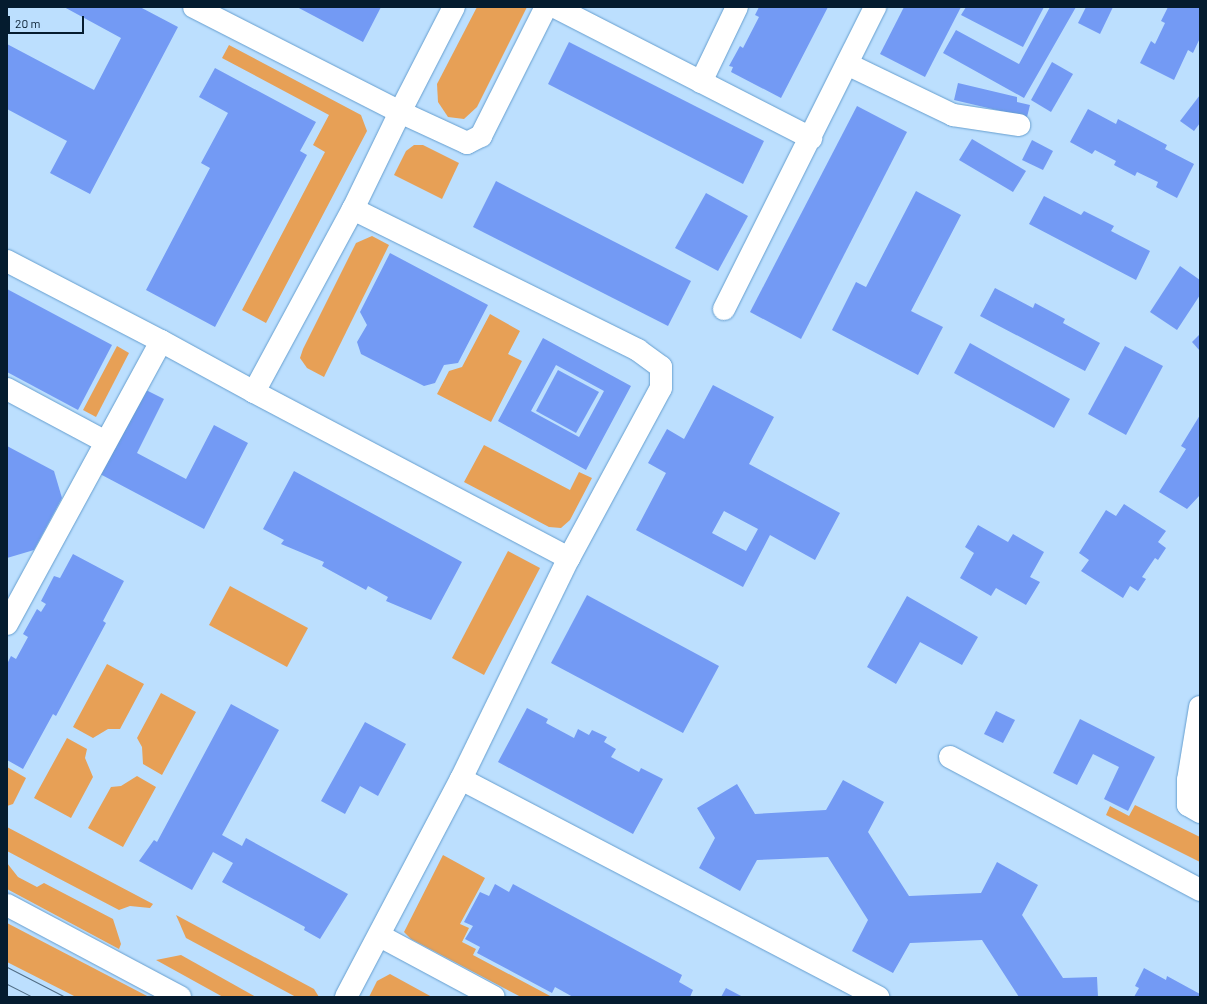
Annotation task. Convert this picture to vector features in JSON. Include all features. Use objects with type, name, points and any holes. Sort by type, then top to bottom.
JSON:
[{"type":"street","points":[[194,7],[400,112],[467,143],[481,136],[546,7]]},
{"type":"street","points":[[254,392],[353,209],[400,112],[454,7]]},
{"type":"street","points":[[555,7],[811,138]]},
{"type":"street","points":[[701,82],[738,7]]},
{"type":"street","points":[[724,310],[875,7]]},
{"type":"street","points":[[847,64],[953,115],[1019,125]]},
{"type":"street","points":[[346,997],[380,936],[461,779],[569,558],[661,388],[661,367],[638,350],[353,209]]},
{"type":"street","points":[[7,260],[569,558]]},
{"type":"street","points":[[7,624],[14,597],[106,442],[160,341]]},
{"type":"street","points":[[7,389],[106,442]]},
{"type":"street","points":[[1200,707],[1188,780],[1188,805],[1200,812]]},
{"type":"street","points":[[950,758],[1200,890]]},
{"type":"street","points":[[461,779],[878,997]]},
{"type":"street","points":[[7,905],[180,997]]},
{"type":"street","points":[[380,936],[494,997]]},
{"type":"shaded area","points":[[477,7],[527,7],[477,107],[464,119],[448,117],[438,102],[437,84]]},
{"type":"shaded area","points":[[229,45],[361,115],[367,131],[266,323],[242,310],[325,152],[313,145],[329,115],[222,58]]},
{"type":"shaded area","points":[[414,145],[423,145],[459,163],[442,199],[394,175],[406,151]]},
{"type":"shaded area","points":[[372,236],[389,245],[324,377],[307,368],[300,358],[303,349],[356,243]]},
{"type":"shaded area","points":[[490,314],[520,331],[508,354],[522,361],[491,422],[437,394],[449,371],[462,367]]},
{"type":"shaded area","points":[[117,346],[129,353],[96,417],[83,410]]},
{"type":"shaded area","points":[[484,445],[570,490],[579,472],[592,478],[570,520],[561,528],[549,527],[464,482]]},
{"type":"shaded area","points":[[508,551],[540,568],[484,675],[452,658]]},
{"type":"shaded area","points":[[230,586],[308,628],[287,667],[209,625]]},
{"type":"shaded area","points":[[107,664],[144,684],[120,729],[108,729],[93,738],[73,727]]},
{"type":"shaded area","points":[[161,693],[196,712],[162,775],[143,764],[142,747],[137,738]]},
{"type":"shaded area","points":[[67,738],[87,749],[85,758],[93,777],[71,818],[34,798]]},
{"type":"shaded area","points":[[7,767],[26,778],[13,804],[7,806]]},
{"type":"shaded area","points":[[137,776],[156,787],[123,847],[88,828],[111,787],[121,786]]},
{"type":"shaded area","points":[[1135,805],[1200,837],[1200,862],[1106,815],[1110,806],[1129,816]]},
{"type":"shaded area","points":[[7,827],[153,904],[150,908],[130,906],[119,910],[56,877],[7,851]]},
{"type":"shaded area","points":[[443,855],[485,878],[460,924],[469,928],[462,942],[476,949],[473,955],[552,997],[521,997],[411,939],[404,932]]},
{"type":"shaded area","points":[[7,863],[18,877],[37,887],[44,883],[113,919],[121,944],[119,949],[7,889]]},
{"type":"shaded area","points":[[176,915],[314,989],[319,997],[296,997],[186,938]]},
{"type":"shaded area","points":[[7,923],[149,997],[76,997],[7,962]]},
{"type":"shaded area","points":[[181,955],[256,997],[223,997],[156,960]]},
{"type":"shaded area","points":[[390,974],[432,997],[369,997],[377,981]]},
{"type":"building","points":[[64,7],[140,7],[178,27],[90,194],[50,173],[67,141],[7,109],[7,44],[94,90],[121,38]]},
{"type":"building","points":[[297,7],[381,7],[363,42]]},
{"type":"building","points":[[759,7],[828,7],[781,98],[731,72],[733,67],[729,66],[740,46],[743,48],[759,17],[755,15]]},
{"type":"building","points":[[904,7],[961,7],[925,77],[880,54]]},
{"type":"building","points":[[966,7],[1044,7],[1023,47],[961,15]]},
{"type":"building","points":[[1050,7],[1076,7],[1024,98],[943,53],[956,30],[1019,64]]},
{"type":"building","points":[[1086,7],[1113,7],[1100,34],[1078,23]]},
{"type":"building","points":[[1168,7],[1200,7],[1200,38],[1193,53],[1188,50],[1174,80],[1140,63],[1151,41],[1155,44],[1165,23],[1161,21]]},
{"type":"building","points":[[569,42],[764,141],[743,184],[548,84]]},
{"type":"building","points":[[1052,62],[1073,74],[1051,112],[1031,100]]},
{"type":"building","points":[[215,68],[316,122],[300,151],[307,155],[215,327],[146,290],[210,168],[201,163],[228,113],[199,97]]},
{"type":"building","points":[[958,83],[1017,97],[1017,102],[1030,105],[1027,117],[954,100]]},
{"type":"building","points":[[1200,95],[1200,123],[1194,131],[1180,121]]},
{"type":"building","points":[[857,106],[907,132],[801,339],[750,312]]},
{"type":"building","points":[[1088,109],[1116,124],[1118,119],[1167,145],[1165,149],[1194,164],[1177,198],[1156,187],[1158,182],[1137,172],[1135,176],[1114,165],[1116,161],[1095,150],[1092,154],[1070,142]]},
{"type":"building","points":[[972,139],[1026,171],[1013,192],[959,160]]},
{"type":"building","points":[[1032,140],[1053,151],[1043,170],[1022,160]]},
{"type":"building","points":[[496,181],[691,281],[668,326],[473,227]]},
{"type":"building","points":[[916,191],[961,215],[911,311],[943,327],[918,375],[832,330],[856,282],[866,287]]},
{"type":"building","points":[[706,193],[748,216],[718,271],[675,248]]},
{"type":"building","points":[[1044,196],[1081,215],[1084,211],[1114,226],[1111,231],[1150,251],[1136,280],[1029,224]]},
{"type":"building","points":[[390,253],[488,305],[458,363],[444,365],[435,383],[424,386],[361,354],[357,342],[367,325],[360,312]]},
{"type":"building","points":[[1180,266],[1200,280],[1200,295],[1177,330],[1150,312]]},
{"type":"building","points":[[995,288],[1033,308],[1035,303],[1065,319],[1063,323],[1100,343],[1085,371],[980,316]]},
{"type":"building","points":[[7,289],[112,345],[78,410],[7,372]]},
{"type":"building","points":[[1200,334],[1200,351],[1192,342]]},
{"type":"building","points":[[543,338],[631,386],[586,470],[498,421]],"holes":[[[556,365],[604,391],[579,437],[531,411]]]},
{"type":"building","points":[[970,343],[1070,399],[1054,428],[954,373]]},
{"type":"building","points":[[1125,346],[1163,366],[1126,435],[1088,414]]},
{"type":"building","points":[[558,370],[599,392],[576,433],[536,411]]},
{"type":"building","points":[[713,385],[774,417],[749,464],[840,513],[815,560],[770,535],[743,587],[636,530],[666,473],[648,463],[667,429],[684,439]],"holes":[[[724,511],[758,529],[746,551],[712,533]]]},
{"type":"building","points":[[144,389],[164,399],[137,453],[186,479],[214,425],[248,443],[204,529],[100,474]]},
{"type":"building","points":[[1200,415],[1200,495],[1187,509],[1159,492],[1186,449],[1181,446]]},
{"type":"building","points":[[7,446],[54,471],[62,498],[34,550],[7,558]]},
{"type":"building","points":[[294,471],[462,562],[431,620],[386,601],[388,597],[368,586],[366,590],[322,566],[324,562],[281,544],[284,540],[263,529]]},
{"type":"building","points":[[1124,504],[1166,531],[1158,542],[1166,548],[1158,560],[1155,558],[1142,577],[1146,579],[1138,591],[1130,586],[1123,598],[1081,571],[1089,560],[1079,553],[1106,510],[1116,516]]},
{"type":"building","points":[[978,525],[1008,542],[1013,534],[1044,552],[1030,577],[1040,582],[1026,605],[996,588],[991,596],[960,578],[974,553],[965,547]]},
{"type":"building","points":[[73,554],[124,581],[103,621],[106,623],[56,716],[53,714],[23,769],[7,760],[7,664],[11,656],[16,659],[28,637],[23,634],[37,609],[41,612],[46,604],[41,601],[54,576],[60,578]]},
{"type":"building","points":[[587,595],[719,666],[683,733],[551,663]]},
{"type":"building","points":[[907,596],[978,637],[962,665],[920,642],[896,684],[867,667]]},
{"type":"building","points":[[231,704],[279,730],[222,835],[242,846],[246,838],[348,894],[320,939],[304,930],[305,927],[222,882],[233,863],[213,852],[192,890],[139,861],[154,840],[157,842]]},
{"type":"building","points":[[527,708],[548,719],[546,723],[574,738],[578,729],[589,735],[592,730],[607,737],[604,742],[616,749],[611,757],[639,772],[641,768],[663,779],[633,834],[498,762]]},
{"type":"building","points":[[996,711],[1015,720],[1003,743],[984,734]]},
{"type":"building","points":[[1080,719],[1155,757],[1128,811],[1104,799],[1119,767],[1093,754],[1077,785],[1053,773]]},
{"type":"building","points":[[365,722],[406,744],[378,796],[360,786],[345,814],[321,801]]},
{"type":"building","points":[[843,780],[884,802],[868,832],[909,896],[981,893],[997,862],[1038,885],[1022,915],[1063,978],[1097,977],[1098,997],[1019,997],[982,940],[910,943],[893,973],[852,951],[868,920],[828,857],[757,860],[740,891],[699,868],[715,838],[697,808],[737,784],[755,814],[826,810]]},
{"type":"building","points":[[495,884],[509,892],[513,884],[682,975],[679,982],[693,990],[690,997],[573,997],[555,987],[552,993],[477,953],[480,947],[465,939],[473,926],[464,922],[480,892],[489,896]]},
{"type":"building","points":[[1144,968],[1166,980],[1167,976],[1200,994],[1200,997],[1134,997],[1139,988],[1135,986]]},
{"type":"building","points":[[726,988],[743,997],[721,997]]},
{"type":"tram line","points":[[7,967],[65,997]]},
{"type":"tram line","points":[[7,984],[33,997]]}]
